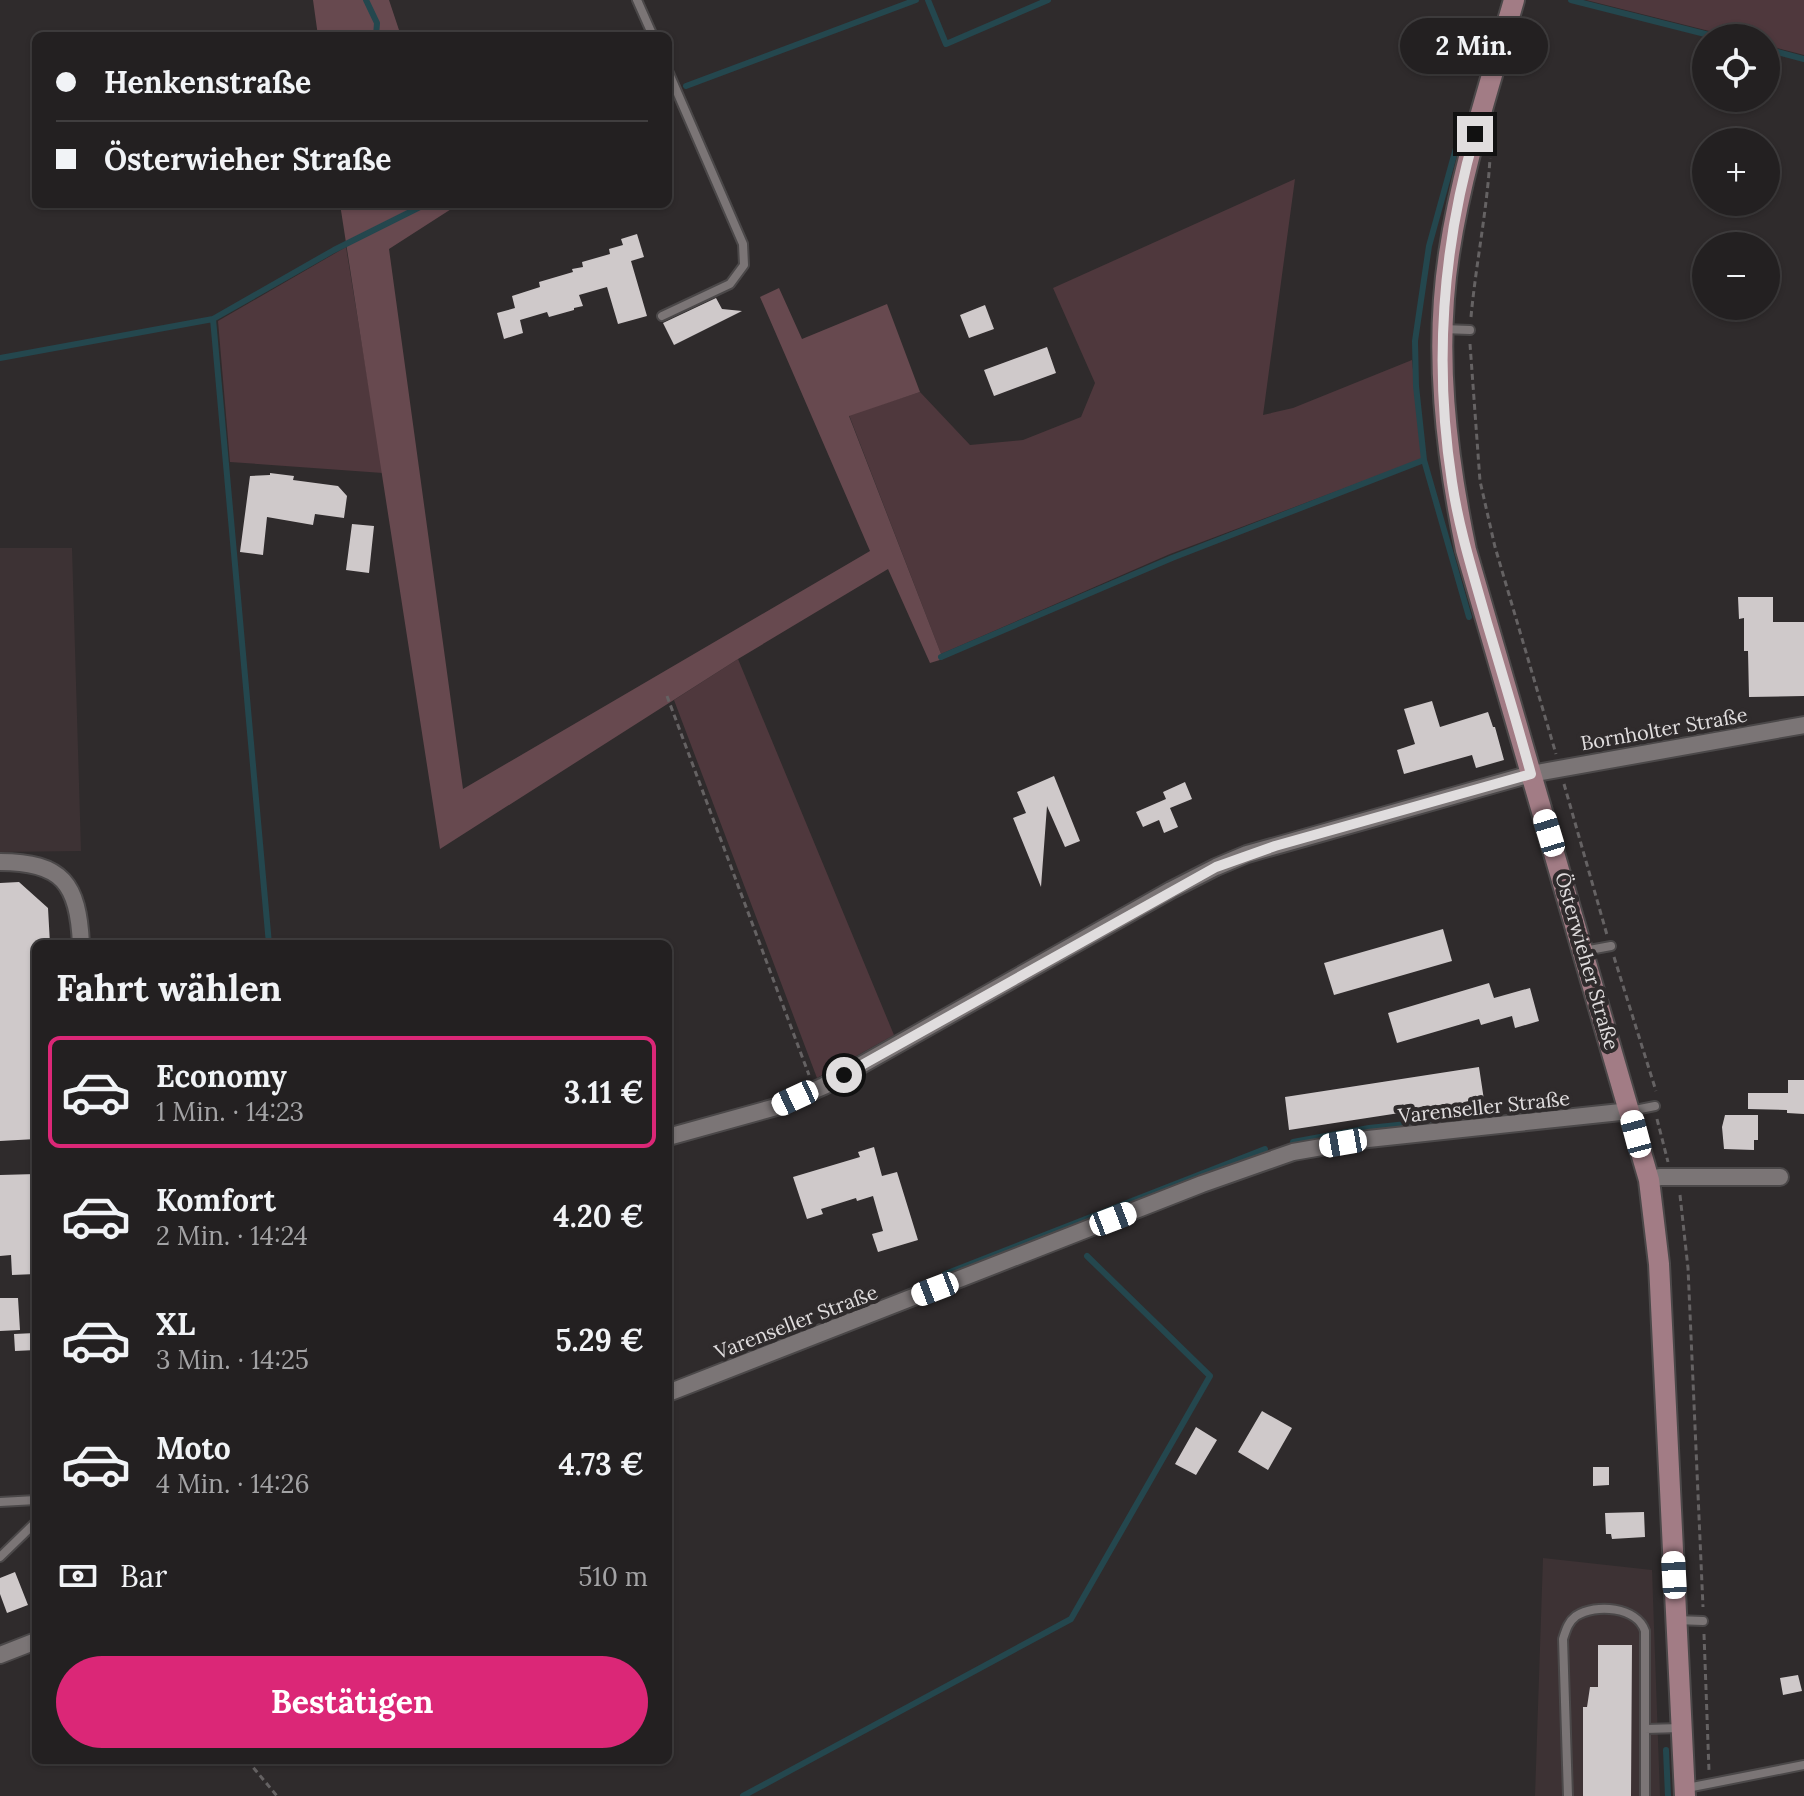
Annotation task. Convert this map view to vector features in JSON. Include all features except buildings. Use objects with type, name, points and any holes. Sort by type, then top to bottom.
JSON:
[{"type":"street","name":"Österwieher Straße","points":[[1514,0],[1467,160],[1448,255],[1443,329],[1447,440],[1466,550],[1649,1180],[1659,1264],[1685,1792]]},
{"type":"street","name":"Bornholter Straße","points":[[672,1136],[776,1107],[814,1090],[1216,867],[1293,841],[1531,774],[1804,725]]},
{"type":"street","points":[[0,862],[27,862],[59,875],[79,910],[81,940]]},
{"type":"street","name":"Varenseller Straße","points":[[672,1391],[1202,1184],[1293,1152],[1368,1139],[1630,1111]]},
{"type":"street","points":[[1649,1180],[1780,1177]]},
{"type":"street","points":[[0,1655],[32,1643]]},
{"type":"lane","points":[[637,0],[651,32]]},
{"type":"lane","points":[[662,316],[730,284],[744,265],[743,244],[672,80]]},
{"type":"lane","points":[[1443,329],[1470,330]]},
{"type":"lane","points":[[1584,951],[1611,946]]},
{"type":"lane","points":[[1630,1111],[1655,1106]]},
{"type":"lane","points":[[0,1502],[32,1500]]},
{"type":"lane","points":[[0,1557],[32,1526]]},
{"type":"lane","points":[[1568,1796],[1563,1639],[1567,1626],[1576,1616],[1604,1609],[1623,1611],[1637,1617],[1645,1631],[1645,1796]]},
{"type":"lane","points":[[1676,1620],[1703,1621]]},
{"type":"lane","points":[[1645,1729],[1682,1728]]},
{"type":"lane","points":[[1685,1792],[1709,1784],[1804,1765]]},
{"type":"path","points":[[1489,166],[1490,180],[1476,264],[1470,330],[1480,481],[1495,547],[1560,768]]},
{"type":"path","points":[[667,696],[814,1090]]},
{"type":"path","points":[[1655,1106],[1658,1128],[1680,1197],[1688,1268],[1709,1784]]},
{"type":"path","points":[[250,1764],[277,1796]]},
{"type":"shaded area","points":[[313,0],[389,0],[400,32],[317,32]]},
{"type":"shaded area","points":[[1586,0],[1804,0],[1804,55],[1780,49],[1780,24],[1692,24],[1692,27]]},
{"type":"shaded area","points":[[1295,179],[1263,415],[1293,408],[1412,360],[1422,459],[1170,554],[941,654],[849,415],[920,392],[970,445],[1023,440],[1081,417],[1095,383],[1053,288]]},
{"type":"shaded area","points":[[341,208],[453,208],[389,249],[463,789],[870,551],[760,297],[779,288],[802,339],[887,304],[920,392],[849,416],[943,659],[930,663],[888,569],[738,659],[440,849]]},
{"type":"shaded area","points":[[346,247],[383,473],[230,462],[218,321]]},
{"type":"shaded area","points":[[0,548],[72,548],[81,851],[0,852]]},
{"type":"shaded area","points":[[738,659],[894,1035],[817,1078],[674,700]]},
{"type":"shaded area","points":[[1543,1558],[1652,1570],[1660,1796],[1535,1796]]},
{"type":"waterway","points":[[366,0],[377,23],[376,32]]},
{"type":"waterway","points":[[686,86],[916,0]]},
{"type":"waterway","points":[[928,0],[946,44],[1048,0]]},
{"type":"waterway","points":[[1571,0],[1692,31]]},
{"type":"waterway","points":[[1780,53],[1804,59]]},
{"type":"waterway","points":[[1464,119],[1429,246],[1415,341],[1424,460],[1469,617]]},
{"type":"waterway","points":[[0,358],[213,319],[334,250],[418,208]]},
{"type":"waterway","points":[[213,319],[269,940]]},
{"type":"waterway","points":[[941,657],[1172,558],[1424,460]]},
{"type":"waterway","points":[[1293,1142],[1369,1128],[1473,1117]]},
{"type":"waterway","points":[[945,1274],[1265,1149]]},
{"type":"waterway","points":[[743,1796],[1071,1619],[1210,1376],[1087,1256]]},
{"type":"waterway","points":[[1666,1750],[1668,1796]]},
{"type":"route","points":[[844,1075],[1216,867],[1247,854],[1531,774],[1466,550],[1447,440],[1442,356],[1443,305],[1448,255],[1475,134]]}]
